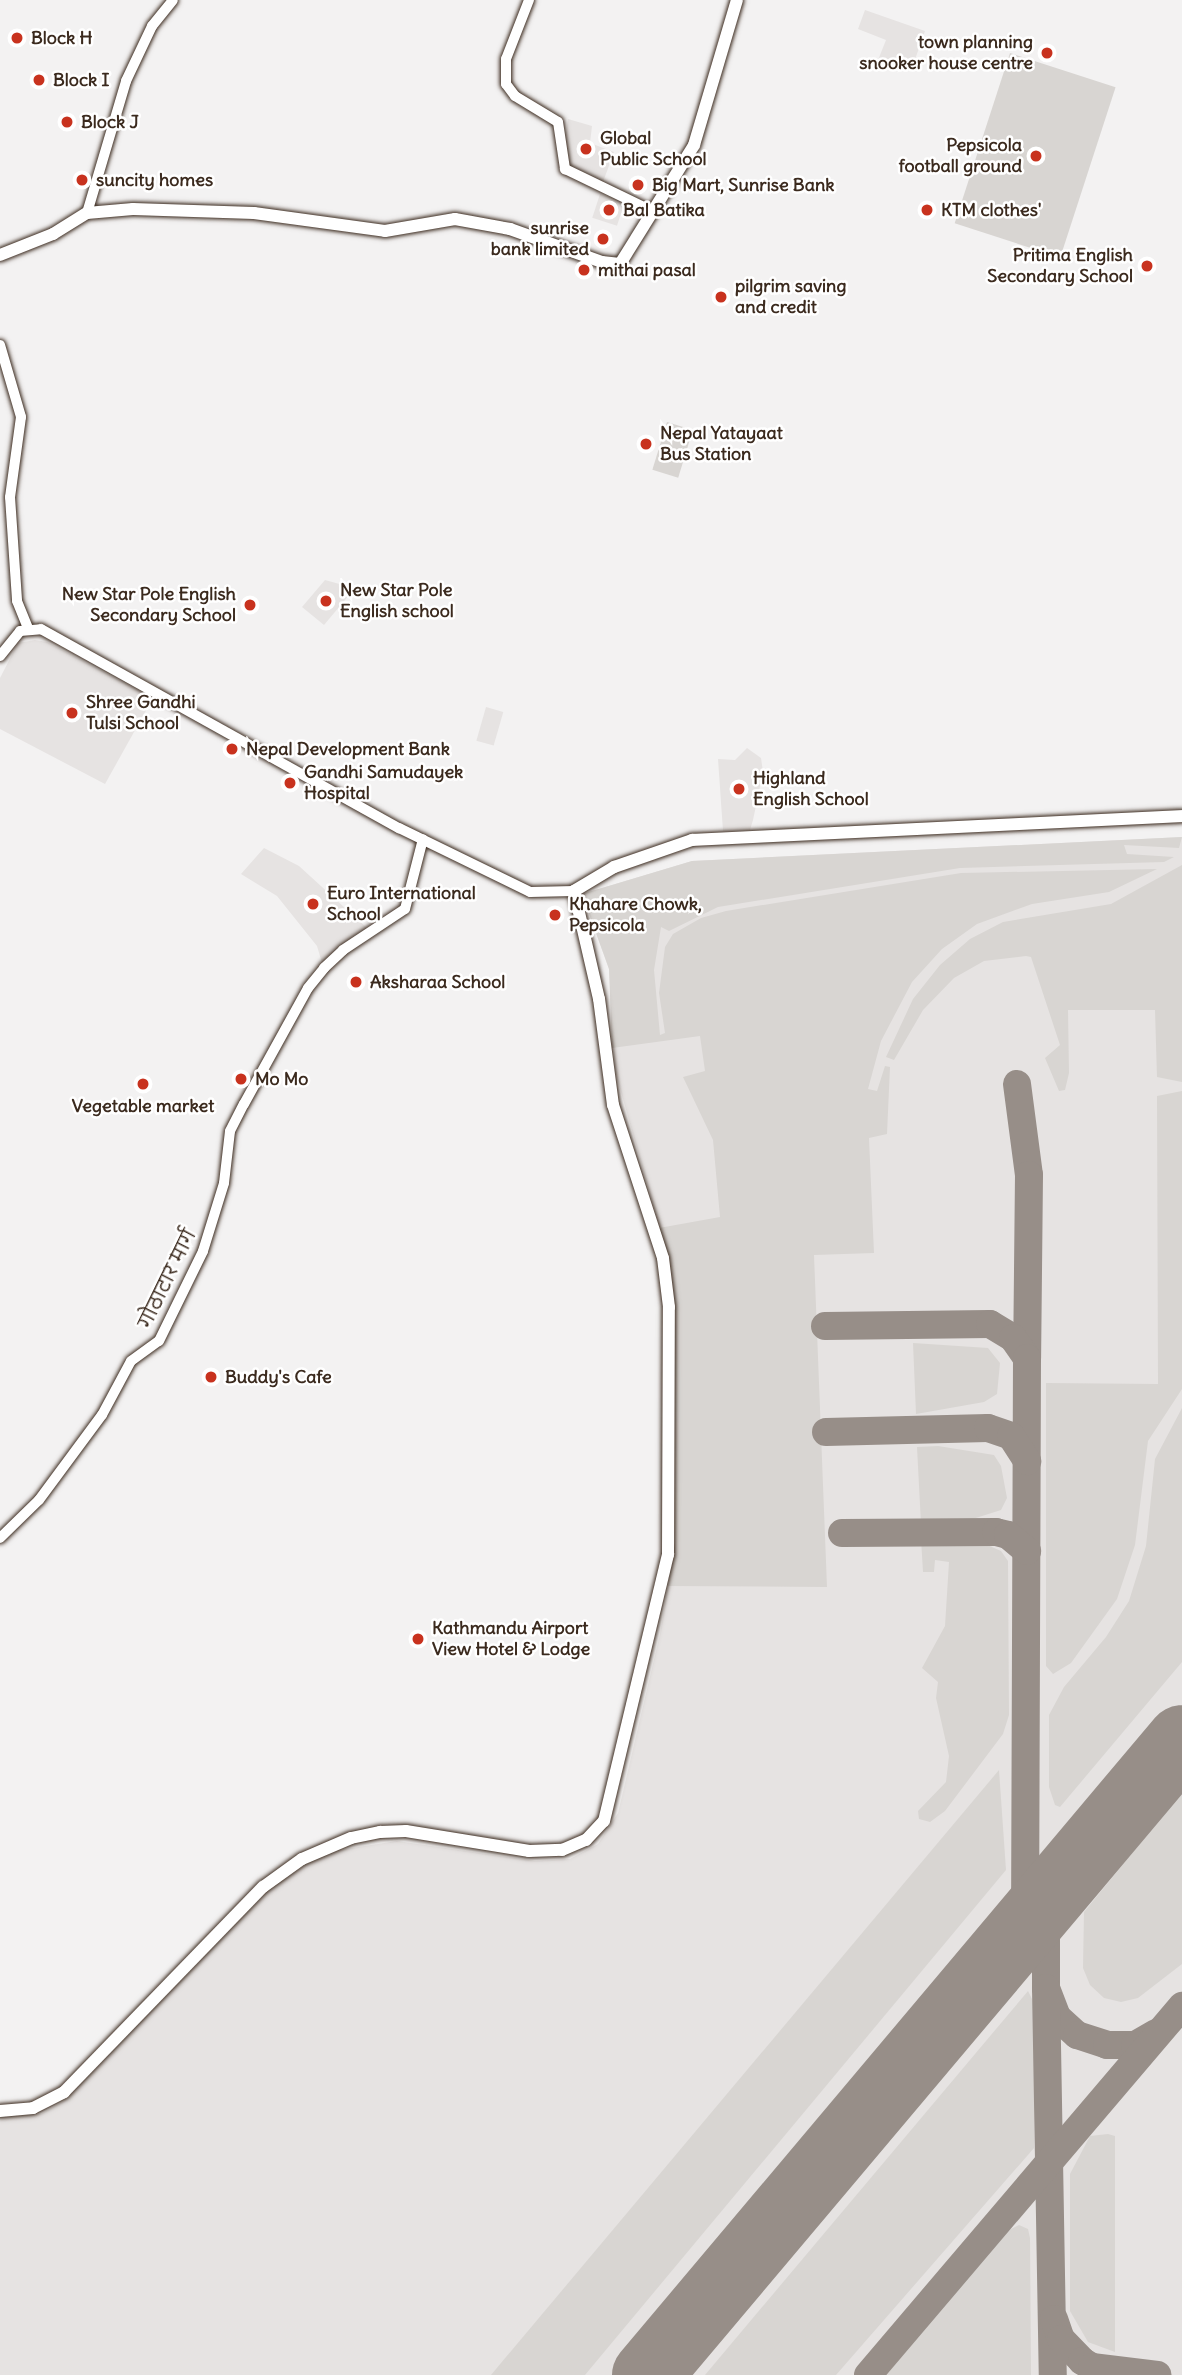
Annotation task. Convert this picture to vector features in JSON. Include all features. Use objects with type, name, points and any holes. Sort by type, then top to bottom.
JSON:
[{"type":"main road","points":[[0,255],[53,234],[87,213],[133,209],[254,213],[385,231],[455,219],[502,226],[602,262],[620,264],[650,210],[694,145],[737,0]]},
{"type":"main road","points":[[0,2111],[33,2108],[64,2092],[263,1887],[302,1859],[352,1838],[393,1832],[510,1849],[562,1850],[586,1840],[604,1821],[668,1555],[669,1307],[663,1258],[614,1105],[599,999],[574,891],[614,867],[692,840],[1182,816]]},
{"type":"street","points":[[87,213],[126,81],[152,26],[173,0]]},
{"type":"street","points":[[529,0],[506,59],[506,84],[515,96],[558,122],[565,169],[650,210]]},
{"type":"street","points":[[0,345],[21,417],[10,497],[15,528],[14,577],[29,630]]},
{"type":"street","points":[[0,656],[10,639],[29,630],[53,634],[423,839],[530,892],[574,891]]},
{"type":"street","name":"गोठाटार मार्ग","points":[[0,1538],[39,1500],[102,1415],[136,1355],[159,1341],[203,1251],[224,1183],[230,1131],[244,1104],[308,988],[324,968],[343,950],[405,909],[423,839]]},
{"type":"shaded area","points":[[865,10],[925,31],[911,71],[878,60],[886,40],[858,29]]},
{"type":"shaded area","name":"Pepsicola football ground","points":[[1010,53],[1116,87],[1060,258],[955,223]]},
{"type":"shaded area","name":"Global Public School","points":[[568,119],[592,126],[590,143],[614,152],[603,182],[573,171],[564,147]]},
{"type":"shaded area","name":"Bal Batika","points":[[600,194],[625,202],[617,226],[592,218]]},
{"type":"shaded area","points":[[667,422],[693,430],[678,478],[652,470]]},
{"type":"shaded area","name":"New Star Pole English school","points":[[325,580],[343,585],[350,594],[324,625],[302,607]]},
{"type":"shaded area","name":"Shree Gandhi Tulsi School","points":[[35,640],[47,642],[153,698],[105,784],[0,729],[0,678],[18,643]]},
{"type":"shaded area","points":[[486,707],[503,712],[494,746],[476,741]]},
{"type":"shaded area","name":"Highland English School","points":[[747,748],[761,758],[763,772],[753,820],[750,830],[723,831],[718,759],[735,760]]},
{"type":"shaded area","points":[[1182,837],[1182,2375],[0,2375],[0,2117],[41,2114],[64,2101],[271,1888],[310,1862],[333,1851],[397,1841],[535,1861],[570,1859],[598,1844],[618,1813],[660,1634],[675,1543],[674,1290],[669,1260],[615,1071],[609,969],[582,894],[692,861]]},
{"type":"shaded area","points":[[1182,837],[1179,848],[1124,845],[1127,854],[1174,857],[1164,862],[960,868],[718,907],[669,931],[661,927],[654,970],[660,1035],[665,1033],[659,993],[665,947],[673,934],[701,918],[726,911],[961,873],[1157,869],[1109,892],[1032,904],[977,924],[942,949],[912,982],[881,1041],[868,1089],[877,1091],[885,1066],[890,1067],[887,1134],[869,1138],[874,1253],[814,1255],[827,1587],[668,1586],[675,1543],[674,1306],[669,1260],[659,1228],[720,1217],[713,1140],[683,1077],[705,1071],[700,1036],[612,1048],[609,969],[582,894],[692,861]]},
{"type":"shaded area","name":"Euro International School","points":[[264,848],[299,866],[367,928],[322,963],[317,946],[277,896],[241,874]]},
{"type":"shaded area","points":[[1182,865],[1182,1082],[1157,1077],[1155,1010],[1068,1010],[1069,1073],[1065,1090],[1059,1091],[1045,1058],[1060,1045],[1031,957],[1026,956],[984,961],[954,978],[923,1010],[894,1060],[886,1057],[913,999],[940,965],[970,939],[1003,922],[1111,904]]},
{"type":"shaded area","points":[[1182,1091],[1182,1389],[1148,1441],[1135,1545],[1117,1599],[1071,1663],[1053,1674],[1046,1666],[1046,1383],[1158,1384],[1157,1096]]},
{"type":"shaded area","points":[[913,1343],[988,1348],[1000,1363],[997,1394],[984,1402],[916,1414]]},
{"type":"shaded area","points":[[1182,1408],[1182,1662],[1060,1807],[1055,1805],[1049,1787],[1049,1715],[1064,1687],[1106,1637],[1129,1601],[1146,1546],[1155,1459]]},
{"type":"shaded area","points":[[938,1446],[994,1455],[1001,1466],[1007,1498],[1001,1510],[960,1523],[921,1524],[917,1447]]},
{"type":"shaded area","points":[[921,1539],[985,1544],[1001,1551],[1008,1561],[1009,1715],[1003,1734],[945,1811],[930,1822],[919,1819],[918,1811],[946,1782],[949,1756],[936,1698],[938,1682],[922,1668],[945,1626],[949,1562],[935,1560],[934,1572],[923,1572]]},
{"type":"shaded area","points":[[999,1770],[1006,1870],[585,2375],[491,2375]]},
{"type":"shaded area","points":[[1182,1792],[1182,1964],[1138,1998],[1121,2002],[1104,1998],[1090,1985],[1083,1968],[1084,1912]]},
{"type":"shaded area","points":[[1028,1991],[1034,2003],[1034,2148],[836,2375],[705,2375]]},
{"type":"shaded area","points":[[1090,2136],[1115,2136],[1115,2352],[1088,2342],[1070,2311],[1070,2174]]},
{"type":"shaded area","points":[[1019,2225],[1028,2229],[1030,2238],[1031,2375],[886,2375],[1005,2232]]},
{"type":"taxiway","points":[[1017,1084],[1029,1175],[1027,1358]]},
{"type":"taxiway","points":[[825,1326],[990,1324],[1013,1338],[1027,1358],[1025,1926]]},
{"type":"taxiway","points":[[826,1432],[988,1428],[1011,1436],[1027,1461]]},
{"type":"taxiway","points":[[842,1533],[996,1532],[1008,1535],[1027,1551]]},
{"type":"taxiway","points":[[1058,1887],[1046,1925],[1046,1988],[1057,2017],[1077,2035],[1107,2045],[1135,2045],[1156,2033]]},
{"type":"taxiway","points":[[1046,1988],[1053,2375]]},
{"type":"taxiway","points":[[868,2375],[1182,2006]]},
{"type":"taxiway","points":[[1054,2319],[1061,2339],[1082,2361],[1092,2367],[1158,2375]]},
{"type":"runway","points":[[647,2375],[1182,1740]]},
{"type":"place","name":"Block H","points":[[17,38]]},
{"type":"place","name":"town planning snooker house centre","points":[[1047,53]]},
{"type":"place","name":"Block I","points":[[39,80]]},
{"type":"place","name":"Block J","points":[[67,122]]},
{"type":"place","name":"Global Public School","points":[[586,149]]},
{"type":"place","name":"Pepsicola football ground","points":[[1036,156]]},
{"type":"place","name":"suncity homes","points":[[82,180]]},
{"type":"place","name":"Big Mart, Sunrise Bank","points":[[638,185]]},
{"type":"place","name":"Bal Batika","points":[[609,210]]},
{"type":"place","name":"KTM clothes'","points":[[927,210]]},
{"type":"place","name":"sunrise bank limited","points":[[603,239]]},
{"type":"place","name":"Pritima English Secondary School","points":[[1147,266]]},
{"type":"place","name":"mithai pasal","points":[[584,270]]},
{"type":"place","name":"pilgrim saving and credit","points":[[721,297]]},
{"type":"place","name":"Nepal Yatayaat Bus Station","points":[[646,444]]},
{"type":"place","name":"New Star Pole English school","points":[[326,601]]},
{"type":"place","name":"New Star Pole English Secondary School","points":[[250,605]]},
{"type":"place","name":"Shree Gandhi Tulsi School","points":[[72,713]]},
{"type":"place","name":"Nepal Development Bank","points":[[232,749]]},
{"type":"place","name":"Gandhi Samudayek Hospital","points":[[290,783]]},
{"type":"place","name":"Highland English School","points":[[739,789]]},
{"type":"place","name":"Euro International School","points":[[313,904]]},
{"type":"place","name":"Khahare Chowk, Pepsicola","points":[[555,915]]},
{"type":"place","name":"Aksharaa School","points":[[356,982]]},
{"type":"place","name":"Mo Mo","points":[[241,1079]]},
{"type":"place","name":"Vegetable market","points":[[143,1084]]},
{"type":"place","name":"Buddy's Cafe","points":[[211,1377]]},
{"type":"place","name":"Kathmandu Airport View Hotel & Lodge","points":[[418,1639]]}]
